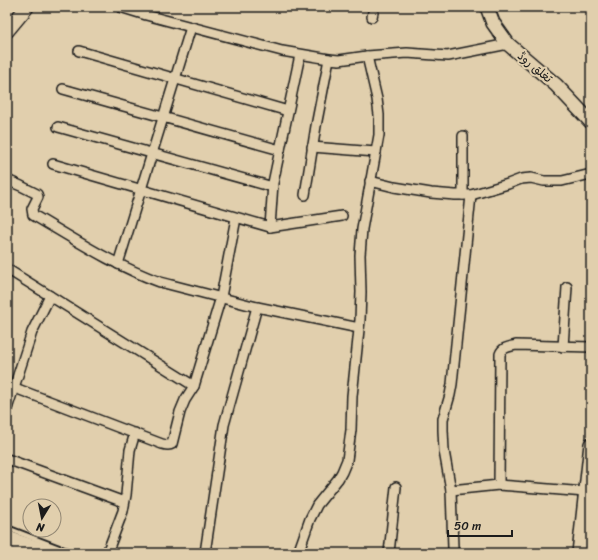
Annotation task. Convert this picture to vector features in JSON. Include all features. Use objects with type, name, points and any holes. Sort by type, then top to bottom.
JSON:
[{"type":"main road","points":[[7,538],[50,553]]},
{"type":"main road","points":[[7,549],[16,553]]},
{"type":"street","points":[[8,28],[27,7]]},
{"type":"street","points":[[120,7],[134,12],[300,55],[339,60],[407,53],[448,56],[508,44]]},
{"type":"street","points":[[372,17],[374,7]]},
{"type":"street","name":"تغلق روڈ","points":[[487,7],[493,23],[508,44],[556,85],[591,122]]},
{"type":"street","points":[[118,264],[191,27]]},
{"type":"street","points":[[79,52],[288,111]]},
{"type":"street","points":[[270,227],[273,187],[300,55]]},
{"type":"street","points":[[298,553],[310,519],[317,505],[338,479],[347,460],[351,430],[352,396],[359,328],[362,228],[379,135],[377,99],[367,56]]},
{"type":"street","points":[[305,195],[312,147],[329,59]]},
{"type":"street","points":[[63,89],[280,150]]},
{"type":"street","points":[[58,127],[273,187]]},
{"type":"street","points":[[453,548],[451,490],[444,452],[443,419],[452,384],[467,195],[463,136]]},
{"type":"street","points":[[312,147],[376,152]]},
{"type":"street","points":[[53,164],[270,227],[342,216]]},
{"type":"street","points":[[370,181],[394,187],[431,193],[467,195],[521,179],[531,178],[544,181],[562,181],[591,174]]},
{"type":"street","points":[[7,180],[37,194],[38,197],[32,209],[33,215],[118,264],[148,278],[258,307],[359,328]]},
{"type":"street","points":[[11,386],[167,445],[172,444],[180,412],[185,400],[194,386],[221,298],[236,218]]},
{"type":"street","points":[[7,269],[194,386]]},
{"type":"street","points":[[563,347],[567,287]]},
{"type":"street","points":[[7,409],[11,386],[32,332],[50,296]]},
{"type":"street","points":[[205,553],[224,425],[258,307]]},
{"type":"street","points":[[499,485],[500,354],[502,350],[504,348],[516,345],[591,347]]},
{"type":"street","points":[[107,553],[123,511],[130,450],[135,433]]},
{"type":"street","points":[[579,553],[591,444]]},
{"type":"street","points":[[7,459],[124,502]]},
{"type":"street","points":[[451,490],[499,485],[586,492]]},
{"type":"street","points":[[389,553],[396,487]]},
{"type":"lane","points":[[7,528],[72,553]]}]
